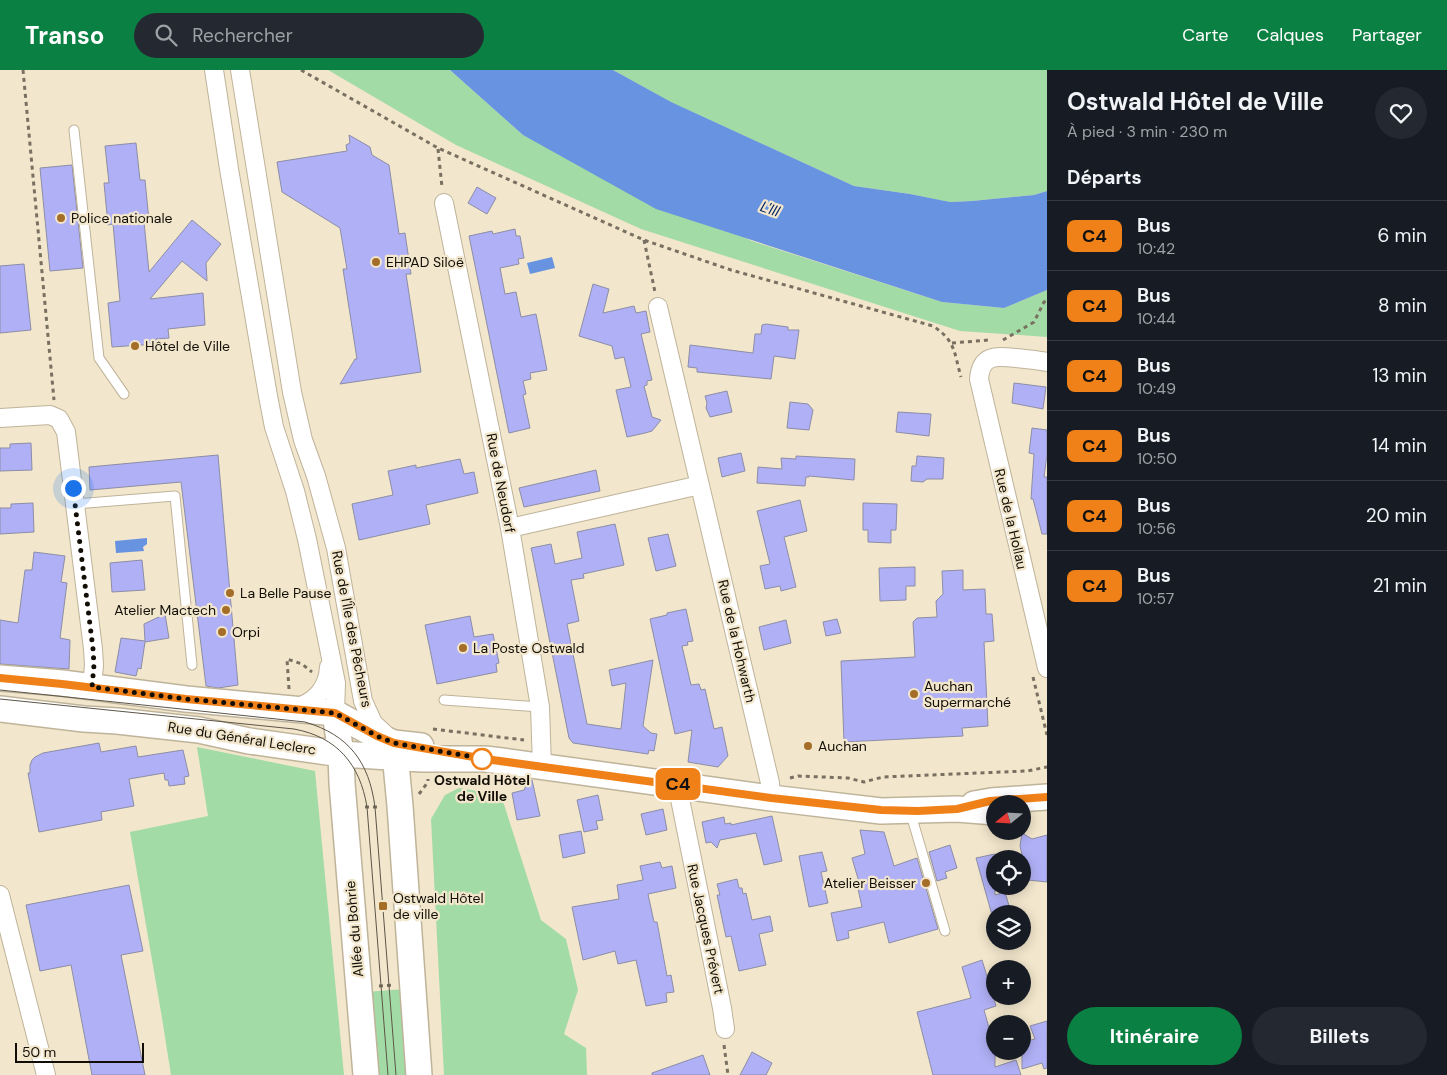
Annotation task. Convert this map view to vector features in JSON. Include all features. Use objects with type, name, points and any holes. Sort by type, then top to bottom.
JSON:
[{"type":"main road","name":"Rue du Général Leclerc","points":[[0,678],[186,699],[291,708],[344,728],[391,753],[430,760],[542,755],[677,784],[771,791],[881,810],[957,809],[986,812]]},
{"type":"main road","name":"Rue du Général Leclerc","points":[[0,709],[199,730],[249,741],[314,750],[344,728]]},
{"type":"main road","name":"Rue du Général Leclerc","points":[[344,728],[391,753],[485,759]]},
{"type":"main road","name":"Allée du Bohrie","points":[[344,728],[342,782],[366,1075]]},
{"type":"main road","name":"Allée du Bohrie","points":[[314,750],[334,762],[342,782]]},
{"type":"main road","points":[[391,753],[399,793],[419,1075]]},
{"type":"main road","points":[[399,793],[400,781],[407,768],[419,761],[430,760]]},
{"type":"main road","name":"Rue du Général Leclerc","points":[[957,809],[990,801],[1047,797]]},
{"type":"main road","points":[[1031,809],[1047,808]]},
{"type":"street","name":"Rue de l'Île des Pêcheurs","points":[[214,70],[268,396],[277,440],[300,509],[344,728]]},
{"type":"street","name":"Rue de l'Île des Pêcheurs","points":[[240,70],[292,392],[302,440],[318,484],[336,548],[363,702],[391,753]]},
{"type":"street","points":[[229,169],[255,170]]},
{"type":"street","name":"Rue de Neudorf","points":[[444,203],[510,528],[540,707],[542,755]]},
{"type":"street","name":"Rue de la Hohwarth","points":[[658,308],[771,791]]},
{"type":"street","name":"Rue de la Hollau","points":[[1047,362],[994,357],[986,360],[980,369],[979,384],[1047,668]]},
{"type":"street","points":[[268,396],[292,392]]},
{"type":"street","points":[[0,418],[44,415],[55,417],[63,425],[66,432],[93,649],[92,687]]},
{"type":"street","points":[[510,528],[700,485]]},
{"type":"street","name":"Rue de l'Île des Pêcheurs","points":[[291,708],[312,700],[325,686],[328,676],[329,654]]},
{"type":"street","points":[[344,728],[363,702]]},
{"type":"street","name":"Rue Jacques Prévert","points":[[677,784],[725,1029]]},
{"type":"street","points":[[2,902],[46,1075]]},
{"type":"lane","points":[[74,130],[99,358],[124,394]]},
{"type":"lane","points":[[75,504],[174,496],[192,665]]},
{"type":"lane","points":[[444,700],[540,707]]},
{"type":"lane","points":[[910,811],[945,931]]},
{"type":"path","points":[[23,70],[55,417]]},
{"type":"path","points":[[301,70],[438,148],[644,240],[730,270],[933,326],[945,334],[952,343],[992,340]]},
{"type":"path","points":[[438,148],[444,203]]},
{"type":"path","points":[[644,240],[658,308]]},
{"type":"path","points":[[1000,341],[1034,322],[1044,302],[1047,300]]},
{"type":"path","points":[[426,728],[522,740],[542,755]]},
{"type":"path","points":[[771,791],[798,776],[848,778],[864,782],[882,777],[1027,771],[1047,767]]},
{"type":"path","points":[[725,1029],[723,1039],[728,1075]]},
{"type":"green space","points":[[328,70],[450,70],[523,135],[752,241],[942,302],[1004,308],[1047,290],[1047,337],[960,331],[641,229],[456,145]]},
{"type":"green space","points":[[613,70],[1047,70],[1047,191],[1034,195],[949,202],[854,186],[670,102]]},
{"type":"green space","points":[[197,747],[315,771],[344,1075],[171,1075],[130,832],[208,816]]},
{"type":"green space","points":[[459,788],[501,795],[541,920],[566,939],[578,990],[564,1034],[586,1048],[587,1075],[444,1075],[431,819],[445,795]]},
{"type":"green space","points":[[405,989],[411,1075],[374,1075],[366,992]]},
{"type":"water","name":"L'Ill","points":[[450,70],[613,70],[671,102],[854,186],[950,202],[1034,195],[1047,191],[1047,290],[1004,308],[942,302],[656,209],[523,135]]},
{"type":"water","points":[[552,257],[555,268],[530,274],[527,263]]},
{"type":"water","points":[[147,538],[147,544],[143,547],[144,551],[116,553],[115,541]]},
{"type":"building","name":"EHPAD Siloë","points":[[349,135],[370,147],[372,155],[389,165],[399,234],[405,233],[411,274],[406,274],[421,372],[340,384],[355,359],[357,359],[343,269],[347,269],[340,228],[282,192],[277,162],[347,151],[346,145],[350,143]]},
{"type":"building","points":[[136,143],[140,180],[145,180],[149,221],[144,222],[149,272],[192,220],[221,244],[206,263],[207,281],[182,261],[150,299],[203,293],[205,325],[168,329],[169,338],[156,339],[157,344],[112,347],[108,303],[120,301],[113,224],[108,225],[104,183],[109,183],[105,146]]},
{"type":"building","name":"Police nationale","points":[[72,165],[83,268],[50,271],[40,168]]},
{"type":"building","points":[[477,187],[496,198],[487,214],[468,203]]},
{"type":"building","points":[[515,229],[516,236],[520,236],[524,258],[518,259],[519,264],[500,268],[505,294],[516,292],[521,317],[536,314],[547,370],[530,373],[531,379],[523,381],[526,394],[523,395],[530,428],[509,433],[469,236],[492,231],[493,234]]},
{"type":"building","points":[[24,264],[31,330],[0,333],[0,266]]},
{"type":"building","points":[[593,284],[609,289],[603,313],[634,306],[636,313],[646,311],[650,332],[641,334],[652,380],[647,381],[647,385],[644,386],[652,417],[661,420],[652,431],[627,437],[616,390],[631,387],[624,357],[615,359],[612,346],[579,336]]},
{"type":"building","points":[[762,325],[788,327],[788,330],[799,330],[795,359],[774,356],[771,379],[697,372],[697,368],[688,367],[690,345],[753,353],[755,334],[761,334]]},
{"type":"building","points":[[1014,383],[1046,387],[1043,409],[1012,403]]},
{"type":"building","points":[[727,391],[732,412],[710,417],[706,408],[705,396]]},
{"type":"building","points":[[790,402],[808,404],[813,410],[809,430],[787,428]]},
{"type":"building","points":[[898,412],[931,414],[929,436],[896,432]]},
{"type":"building","points":[[1032,428],[1047,430],[1047,455],[1044,477],[1047,477],[1047,534],[1042,534],[1033,499],[1031,499],[1034,454],[1029,453]]},
{"type":"building","points":[[31,443],[32,470],[0,471],[0,448],[10,448],[10,444]]},
{"type":"building","points":[[741,453],[745,471],[722,477],[718,458]]},
{"type":"building","points":[[218,455],[238,685],[218,688],[206,686],[181,482],[90,490],[89,467]]},
{"type":"building","points":[[796,456],[855,459],[854,480],[809,476],[806,477],[805,486],[757,483],[758,467],[782,469],[781,458],[796,459]]},
{"type":"building","points":[[917,456],[944,458],[943,479],[927,479],[923,482],[911,481],[912,466],[916,466]]},
{"type":"building","points":[[460,459],[464,474],[474,472],[478,493],[426,505],[430,524],[359,540],[352,504],[393,495],[388,471],[416,465],[416,468]]},
{"type":"building","points":[[596,470],[600,491],[524,507],[519,488]]},
{"type":"building","points":[[800,500],[807,531],[784,537],[796,587],[781,591],[780,586],[765,589],[760,566],[770,564],[757,511]]},
{"type":"building","points":[[33,503],[34,532],[0,534],[0,508],[11,508],[11,504]]},
{"type":"building","points":[[863,503],[897,504],[896,530],[891,530],[891,543],[868,542],[868,530],[863,530]]},
{"type":"building","points":[[615,524],[624,565],[583,574],[584,578],[571,580],[579,621],[567,624],[587,724],[621,729],[626,683],[612,686],[609,670],[653,660],[643,726],[651,733],[657,734],[654,751],[649,750],[648,754],[573,743],[569,738],[531,548],[551,544],[555,564],[582,558],[577,532]]},
{"type":"building","points":[[668,534],[676,566],[656,571],[648,538]]},
{"type":"building","points":[[34,552],[65,556],[61,582],[67,583],[60,638],[70,640],[69,669],[0,664],[0,620],[18,623],[25,570],[32,570]]},
{"type":"building","points":[[142,560],[145,590],[112,592],[110,563]]},
{"type":"building","points":[[915,567],[915,586],[906,586],[906,600],[880,601],[879,568]]},
{"type":"building","name":"Auchan Supermarché","points":[[963,570],[963,590],[985,589],[986,614],[992,614],[994,641],[984,642],[988,726],[962,728],[963,736],[844,742],[841,661],[915,657],[913,622],[917,618],[937,617],[936,601],[943,594],[942,571]]},
{"type":"building","points":[[686,609],[693,641],[687,642],[688,645],[682,646],[691,685],[699,684],[701,690],[705,689],[714,729],[722,727],[728,756],[718,767],[688,762],[692,730],[675,734],[650,619]]},
{"type":"building","points":[[165,614],[169,638],[145,642],[141,669],[138,668],[136,676],[115,672],[121,638],[145,641],[144,624]]},
{"type":"building","name":"La Poste Ostwald","points":[[470,616],[474,637],[493,634],[499,663],[496,664],[497,672],[437,684],[425,625]]},
{"type":"building","points":[[837,619],[841,633],[826,636],[823,622]]},
{"type":"building","points":[[786,620],[791,643],[764,650],[759,627]]},
{"type":"building","points":[[99,743],[101,752],[136,746],[138,757],[183,750],[189,776],[184,777],[185,784],[169,786],[168,780],[165,780],[164,773],[129,779],[134,806],[101,812],[102,820],[39,832],[28,773],[30,773],[32,760],[43,753]]},
{"type":"building","points":[[529,779],[532,780],[540,816],[517,820],[512,793],[524,790]]},
{"type":"building","points":[[598,795],[603,820],[596,821],[598,829],[584,832],[577,800]]},
{"type":"building","points":[[663,809],[667,830],[646,835],[641,814]]},
{"type":"building","points":[[772,816],[782,861],[764,865],[756,833],[720,840],[717,848],[711,842],[706,843],[702,822],[724,817],[725,824],[731,823],[731,825]]},
{"type":"building","points":[[860,830],[884,832],[894,866],[917,858],[938,929],[889,943],[884,922],[848,931],[849,938],[837,941],[831,913],[862,907],[858,889],[861,889],[852,858],[865,854]]},
{"type":"building","points":[[581,831],[585,853],[563,858],[559,835]]},
{"type":"building","points":[[1047,835],[1047,882],[1031,880],[1031,850],[1021,850],[1021,840],[1031,840],[1031,838]]},
{"type":"building","points":[[950,845],[957,868],[945,872],[947,878],[937,881],[929,852]]},
{"type":"building","points":[[822,852],[827,871],[821,872],[828,903],[809,907],[799,856]]},
{"type":"building","points":[[986,856],[986,894],[976,858]]},
{"type":"building","points":[[660,862],[662,868],[672,866],[676,888],[648,894],[654,922],[657,922],[667,976],[671,975],[674,992],[666,993],[667,1002],[646,1006],[636,960],[618,964],[615,951],[583,960],[572,907],[619,899],[617,885],[643,880],[640,866]]},
{"type":"building","points":[[737,879],[739,888],[742,888],[743,894],[746,893],[752,920],[770,916],[773,931],[759,934],[766,965],[739,971],[731,936],[726,937],[717,895],[720,895],[717,884]]},
{"type":"building","points":[[129,885],[143,951],[121,955],[145,1075],[92,1075],[71,965],[40,971],[26,905]]},
{"type":"building","points":[[986,895],[1006,895],[1009,905],[989,905]]},
{"type":"building","points":[[982,960],[986,973],[986,1005],[996,1006],[984,1010],[986,1017],[986,1060],[995,1060],[995,1067],[1016,1060],[1021,1075],[933,1075],[917,1012],[971,998],[962,967]]},
{"type":"building","points":[[1047,1021],[1047,1068],[1044,1069],[1042,1063],[1022,1069],[1022,1060],[1031,1060],[1031,1040],[1035,1039],[1031,1026]]},
{"type":"building","points":[[752,1052],[772,1063],[766,1075],[740,1075]]},
{"type":"building","points":[[703,1055],[710,1075],[652,1075],[652,1073]]},
{"type":"tram line","points":[[0,690],[305,722],[334,734],[345,743],[362,764],[368,777],[375,807],[396,1075]]},
{"type":"tram line","points":[[0,699],[294,729],[323,739],[344,755],[359,778],[367,807],[388,1075]]},
{"type":"bus line","name":"C4","points":[[0,678],[243,705],[335,713],[394,743],[485,759],[771,798],[881,810],[918,811],[957,809],[990,801],[1047,797]]},
{"type":"place","name":"Police nationale","points":[[61,218]]},
{"type":"place","name":"EHPAD Siloë","points":[[376,262]]},
{"type":"place","name":"Hôtel de Ville","points":[[135,346]]},
{"type":"place","name":"La Belle Pause","points":[[230,593]]},
{"type":"place","name":"Atelier Mactech","points":[[226,610]]},
{"type":"place","name":"Orpi","points":[[222,632]]},
{"type":"place","name":"La Poste Ostwald","points":[[463,648]]},
{"type":"place","name":"Auchan Supermarché","points":[[914,694]]},
{"type":"place","name":"Auchan","points":[[808,746]]},
{"type":"place","name":"Ostwald Hôtel de Ville","points":[[482,759]]},
{"type":"place","name":"Atelier Beisser","points":[[926,883]]},
{"type":"place","name":"Ostwald Hôtel de ville","points":[[383,906]]},
{"type":"route","points":[[73,488],[93,649],[92,687],[186,699],[335,713],[394,743],[485,759],[482,759]]}]
